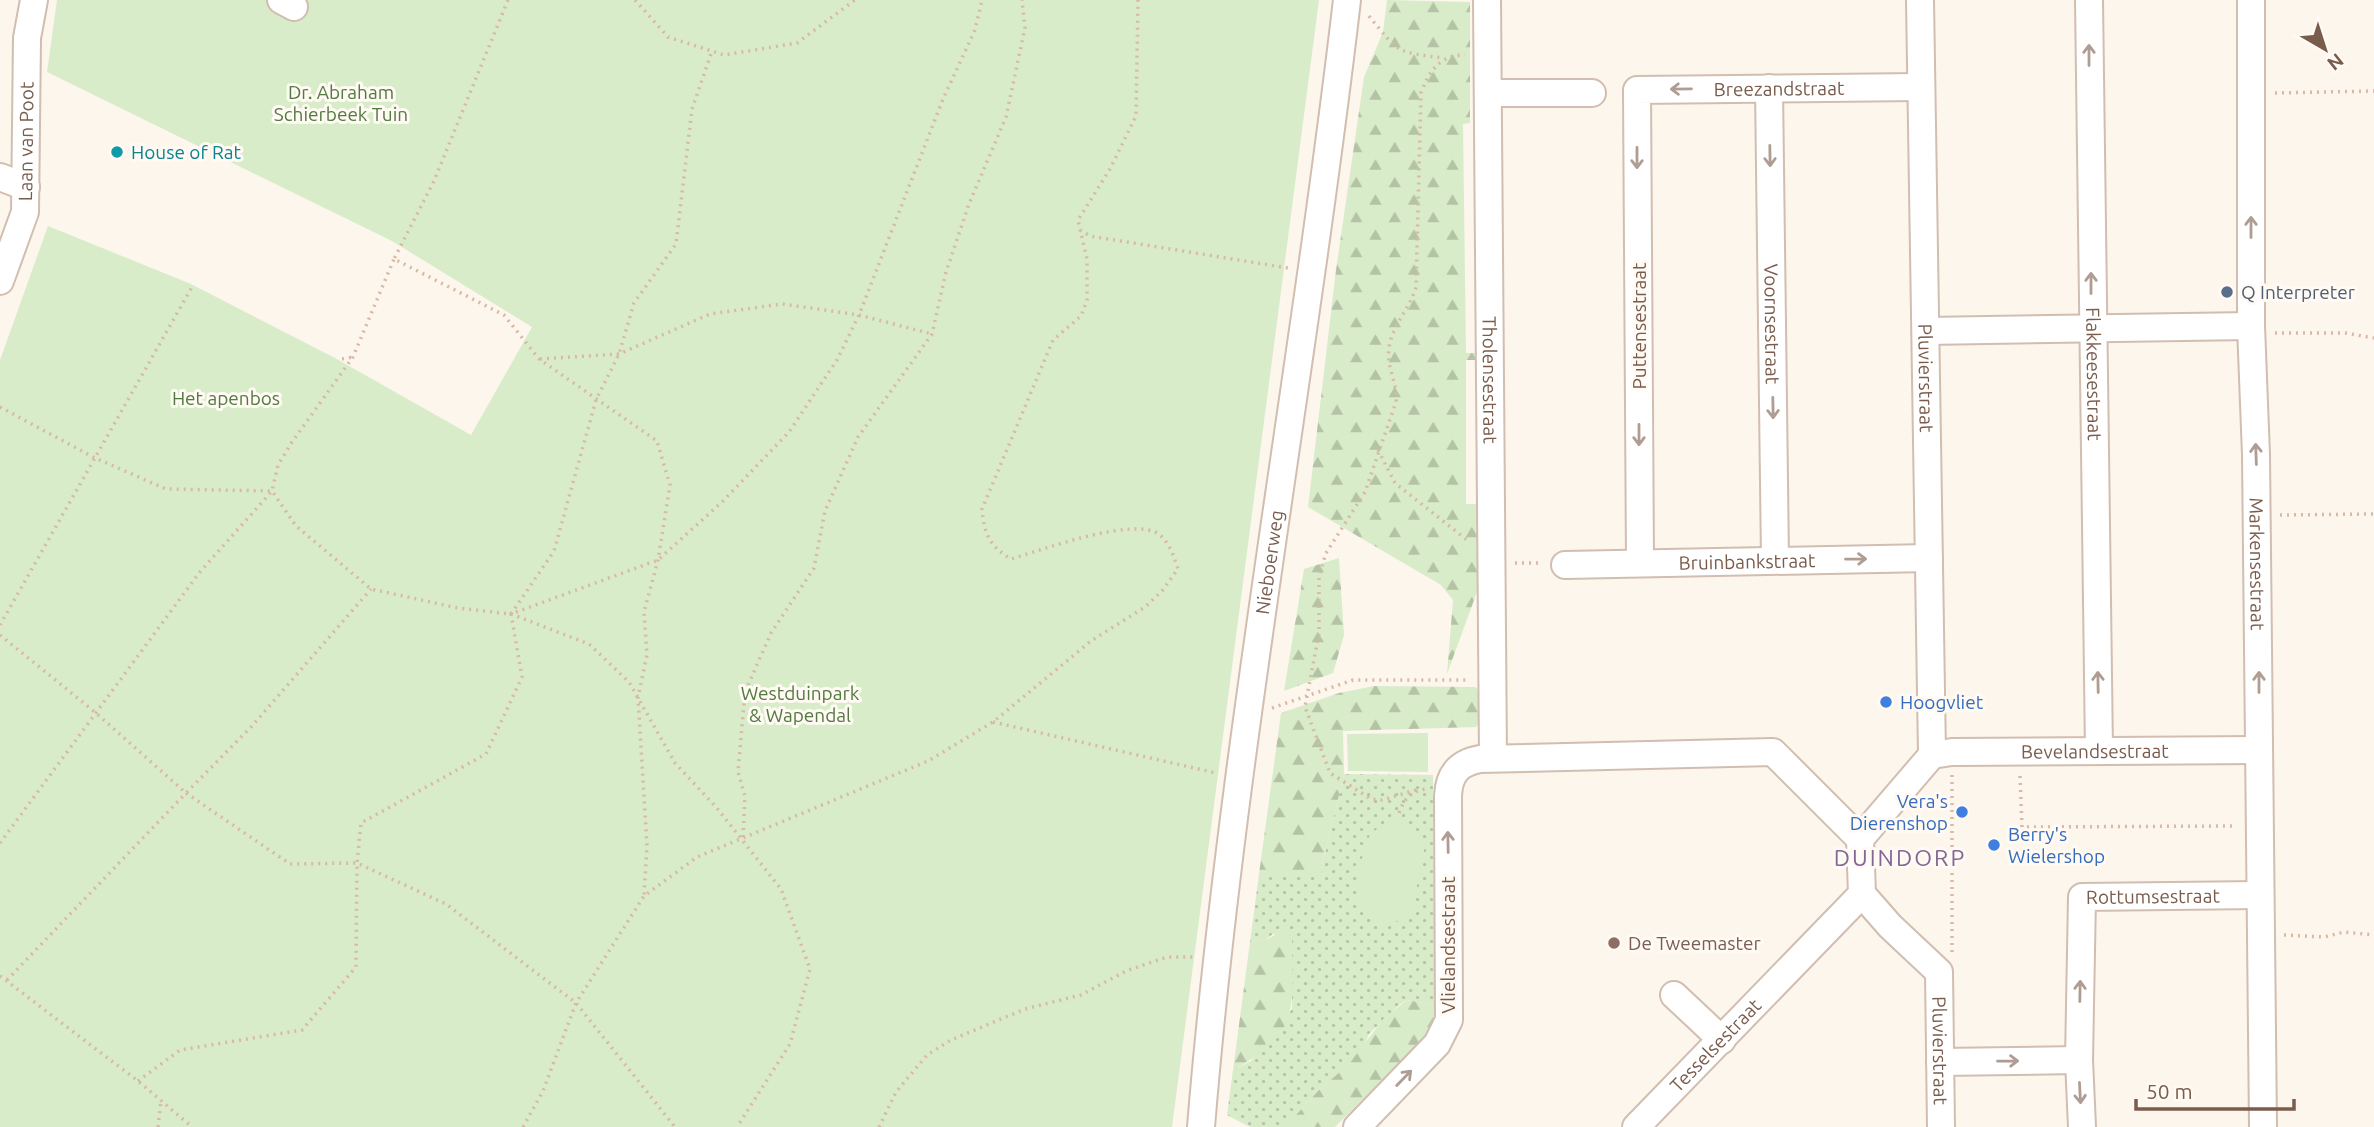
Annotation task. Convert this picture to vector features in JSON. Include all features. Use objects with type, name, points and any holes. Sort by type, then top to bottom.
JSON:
[{"type":"street","name":"Laan van Poot","points":[[0,281],[25,212],[27,38],[34,0]]},
{"type":"street","name":"Tholensestraat","points":[[1487,0],[1493,758]]},
{"type":"street","name":"Pluvierstraat","points":[[1920,0],[1929,558],[1942,753]]},
{"type":"street","name":"Flakkeesestraat","points":[[2089,0],[2091,329],[2099,750]]},
{"type":"street","name":"Markensestraat","points":[[2251,0],[2251,330],[2257,516],[2263,1127]]},
{"type":"street","name":"Nieboerweg","points":[[1201,1127],[1216,958],[1331,140],[1356,6]]},
{"type":"street","name":"Breezandstraat","points":[[1637,90],[1920,87]]},
{"type":"street","name":"Voornsestraat","points":[[1769,88],[1775,560]]},
{"type":"street","name":"Puttensestraat","points":[[1637,90],[1640,562]]},
{"type":"street","points":[[1488,93],[1591,93]]},
{"type":"street","points":[[0,177],[26,187]]},
{"type":"street","points":[[1926,331],[2251,330]]},
{"type":"street","name":"Bruinbankstraat","points":[[1556,564],[1929,558]]},
{"type":"street","name":"Bevelandsestraat","points":[[1942,753],[2259,750]]},
{"type":"street","points":[[1449,786],[1453,772],[1460,766],[1469,761],[1493,758],[1773,752],[1860,839],[1862,894],[1939,972]]},
{"type":"street","points":[[1860,839],[1942,753]]},
{"type":"street","name":"Vlielandsestraat","points":[[1357,1127],[1437,1044],[1449,1020],[1449,786]]},
{"type":"street","name":"Tesselsestraat","points":[[1636,1127],[1862,894]]},
{"type":"street","name":"Rottumsestraat","points":[[2082,1127],[2079,1060],[2082,897],[2260,895]]},
{"type":"street","name":"Pluvierstraat","points":[[1939,972],[1941,1127]]},
{"type":"street","points":[[1674,995],[1722,1040]]},
{"type":"street","points":[[1940,1062],[2079,1060]]},
{"type":"path","points":[[0,843],[199,573],[272,491],[278,465],[292,442],[353,358],[394,259],[434,181],[508,0]]},
{"type":"path","points":[[635,0],[668,37],[724,55],[797,43],[855,0]]},
{"type":"path","points":[[511,614],[658,560],[723,501],[789,432],[837,360],[859,315],[943,99],[975,30],[982,0]]},
{"type":"path","points":[[743,839],[745,796],[738,772],[745,692],[771,633],[814,568],[825,511],[858,437],[932,334],[946,272],[969,204],[1006,117],[1025,28],[1022,0]]},
{"type":"path","points":[[523,1127],[543,1091],[576,1003],[644,896],[697,857],[928,761],[993,722],[1091,641],[1145,607],[1163,591],[1178,569],[1171,549],[1159,534],[1143,527],[1114,528],[1011,559],[996,550],[984,532],[982,509],[1053,340],[1082,316],[1087,300],[1087,259],[1078,220],[1110,169],[1136,116],[1138,0]]},
{"type":"path","points":[[1356,6],[1404,53],[1444,58],[1472,55]]},
{"type":"path","points":[[138,1080],[180,1050],[302,1030],[356,967],[356,863],[361,823],[486,754],[522,677],[511,614],[554,551],[596,400],[619,354],[634,303],[676,244],[692,109],[712,51]]},
{"type":"path","points":[[1444,58],[1432,71],[1421,93],[1416,287],[1412,304],[1392,334],[1389,365],[1398,389],[1365,492],[1326,553],[1319,576],[1319,634],[1305,708],[1330,772],[1371,799],[1382,800],[1416,790],[1449,786]]},
{"type":"path","points":[[2252,93],[2374,91]]},
{"type":"path","points":[[1080,230],[1090,236],[1296,269]]},
{"type":"path","points":[[394,259],[504,315],[539,359],[657,442],[670,485],[658,560],[643,612],[647,655],[638,697],[647,846],[644,896]]},
{"type":"path","points":[[0,625],[54,534],[93,457],[192,288]]},
{"type":"path","points":[[539,359],[619,354],[710,314],[782,304],[859,315],[932,334]]},
{"type":"path","points":[[2251,330],[2345,334],[2374,338]]},
{"type":"path","points":[[342,359],[353,358]]},
{"type":"path","points":[[0,407],[93,457],[166,489],[272,491]]},
{"type":"path","points":[[1378,450],[1395,483],[1467,540]]},
{"type":"path","points":[[272,491],[296,526],[370,589],[457,608],[511,614],[589,644],[629,682],[675,763],[743,839],[780,889],[810,969],[790,1044],[737,1127]]},
{"type":"path","points":[[2257,516],[2374,514]]},
{"type":"path","points":[[1492,565],[1556,564]]},
{"type":"path","points":[[7,980],[252,726],[370,589]]},
{"type":"path","points":[[0,635],[96,713],[186,793],[290,864],[356,863],[446,904],[576,1003],[675,1127]]},
{"type":"path","points":[[1272,708],[1353,680],[1494,680]]},
{"type":"path","points":[[993,722],[1224,775]]},
{"type":"path","points":[[2020,751],[2022,827],[2245,826]]},
{"type":"path","points":[[1939,972],[1952,962],[1942,753]]},
{"type":"path","points":[[1399,813],[1403,802],[1416,790]]},
{"type":"path","points":[[2261,937],[2294,934],[2324,937],[2344,932],[2374,935]]},
{"type":"path","points":[[879,1127],[896,1092],[919,1064],[927,1055],[951,1040],[1025,1009],[1081,995],[1126,971],[1167,957],[1216,958]]},
{"type":"path","points":[[0,976],[138,1080],[192,1127]]},
{"type":"path","points":[[158,1127],[161,1100]]},
{"type":"green space","name":"Westduinpark & Wapendal","points":[[57,0],[1319,0],[1172,1127],[0,1127],[0,360],[48,226],[191,284],[335,358],[471,435],[532,327],[392,241],[47,72]]},
{"type":"green space","points":[[1387,0],[1470,2],[1470,123],[1463,124],[1466,353],[1482,353],[1482,360],[1466,360],[1466,504],[1484,504],[1481,581],[1447,674],[1453,600],[1441,585],[1308,507],[1336,270],[1364,77],[1383,32]]},
{"type":"green space","points":[[1339,558],[1344,635],[1333,673],[1284,691],[1304,569]]},
{"type":"green space","points":[[1374,686],[1475,687],[1482,693],[1480,722],[1476,727],[1343,731],[1344,774],[1320,874],[1259,874],[1281,713],[1339,693]]},
{"type":"green space","points":[[1428,733],[1428,772],[1348,771],[1347,734]]},
{"type":"green space","points":[[1344,774],[1433,775],[1435,1005],[1407,1000],[1399,1005],[1369,1034],[1364,1047],[1349,1064],[1318,1091],[1285,1127],[1250,1127],[1227,1115],[1233,1070],[1251,1061],[1292,1009],[1292,940],[1273,934],[1265,940],[1250,942],[1259,874],[1320,874]]},
{"type":"green space","points":[[1399,813],[1425,846],[1411,916],[1384,926],[1359,910],[1358,870],[1370,834]]},
{"type":"green space","points":[[1283,931],[1292,940],[1293,985],[1288,1018],[1271,1044],[1233,1070],[1250,942],[1265,940]]},
{"type":"green space","points":[[1407,1000],[1435,1005],[1432,1030],[1335,1127],[1285,1127],[1318,1091],[1349,1064],[1384,1018]]},
{"type":"place","name":"House of Rat","points":[[117,152]]},
{"type":"place","name":"Q Interpreter","points":[[2227,292]]},
{"type":"place","name":"Hoogvliet","points":[[1886,702]]},
{"type":"place","name":"Vera's Dierenshop","points":[[1962,812]]},
{"type":"place","name":"Berry's Wielershop","points":[[1994,845]]},
{"type":"place","name":"De Tweemaster","points":[[1614,943]]},
{"type":"district","name":"DUINDORP","points":[[1900,857]]},
{"type":"park label","name":"Dr. Abraham Schierbeek Tuin","points":[[341,103]]},
{"type":"park label","name":"Het apenbos","points":[[226,398]]}]
